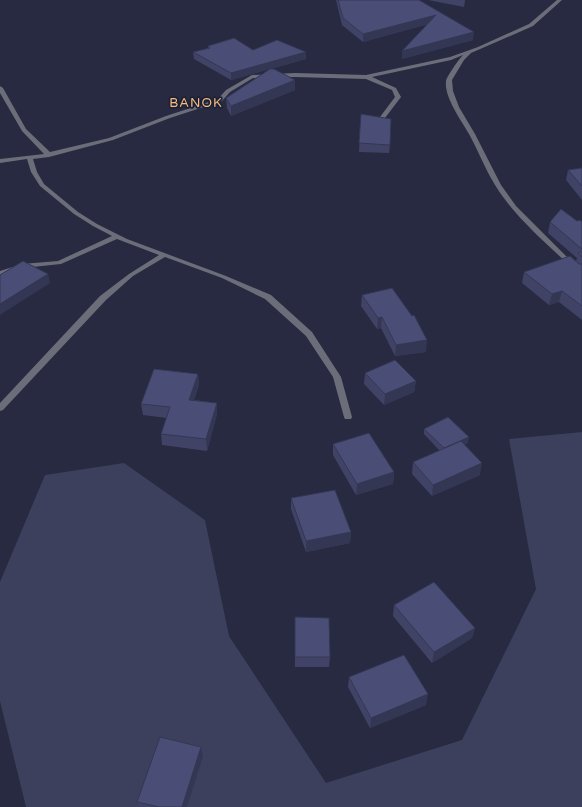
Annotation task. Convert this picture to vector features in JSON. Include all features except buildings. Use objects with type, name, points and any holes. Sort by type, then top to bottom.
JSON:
[{"type":"street","points":[[0,161],[49,155],[111,139],[168,117],[220,100],[228,91],[252,77],[295,75],[366,77],[425,64],[475,49],[531,25],[560,0]]},
{"type":"street","points":[[475,49],[462,59],[449,80],[456,107],[472,134],[498,185],[514,207],[579,273]]},
{"type":"street","points":[[366,77],[394,89],[398,98],[383,117]]},
{"type":"street","points":[[0,88],[24,130],[49,155]]},
{"type":"street","points":[[30,158],[34,172],[42,185],[55,197],[95,225],[118,236],[224,277],[268,297],[310,334],[337,377],[348,417]]},
{"type":"street","points":[[0,273],[22,266],[59,263],[118,236]]},
{"type":"street","points":[[0,408],[103,298],[131,274],[165,254]]},
{"type":"shaded area","points":[[582,432],[582,807],[26,807],[0,701],[0,582],[45,475],[124,463],[205,520],[229,636],[326,783],[462,740],[536,589],[509,439]]},
{"type":"district","name":"BANOK","points":[[196,102]]}]
